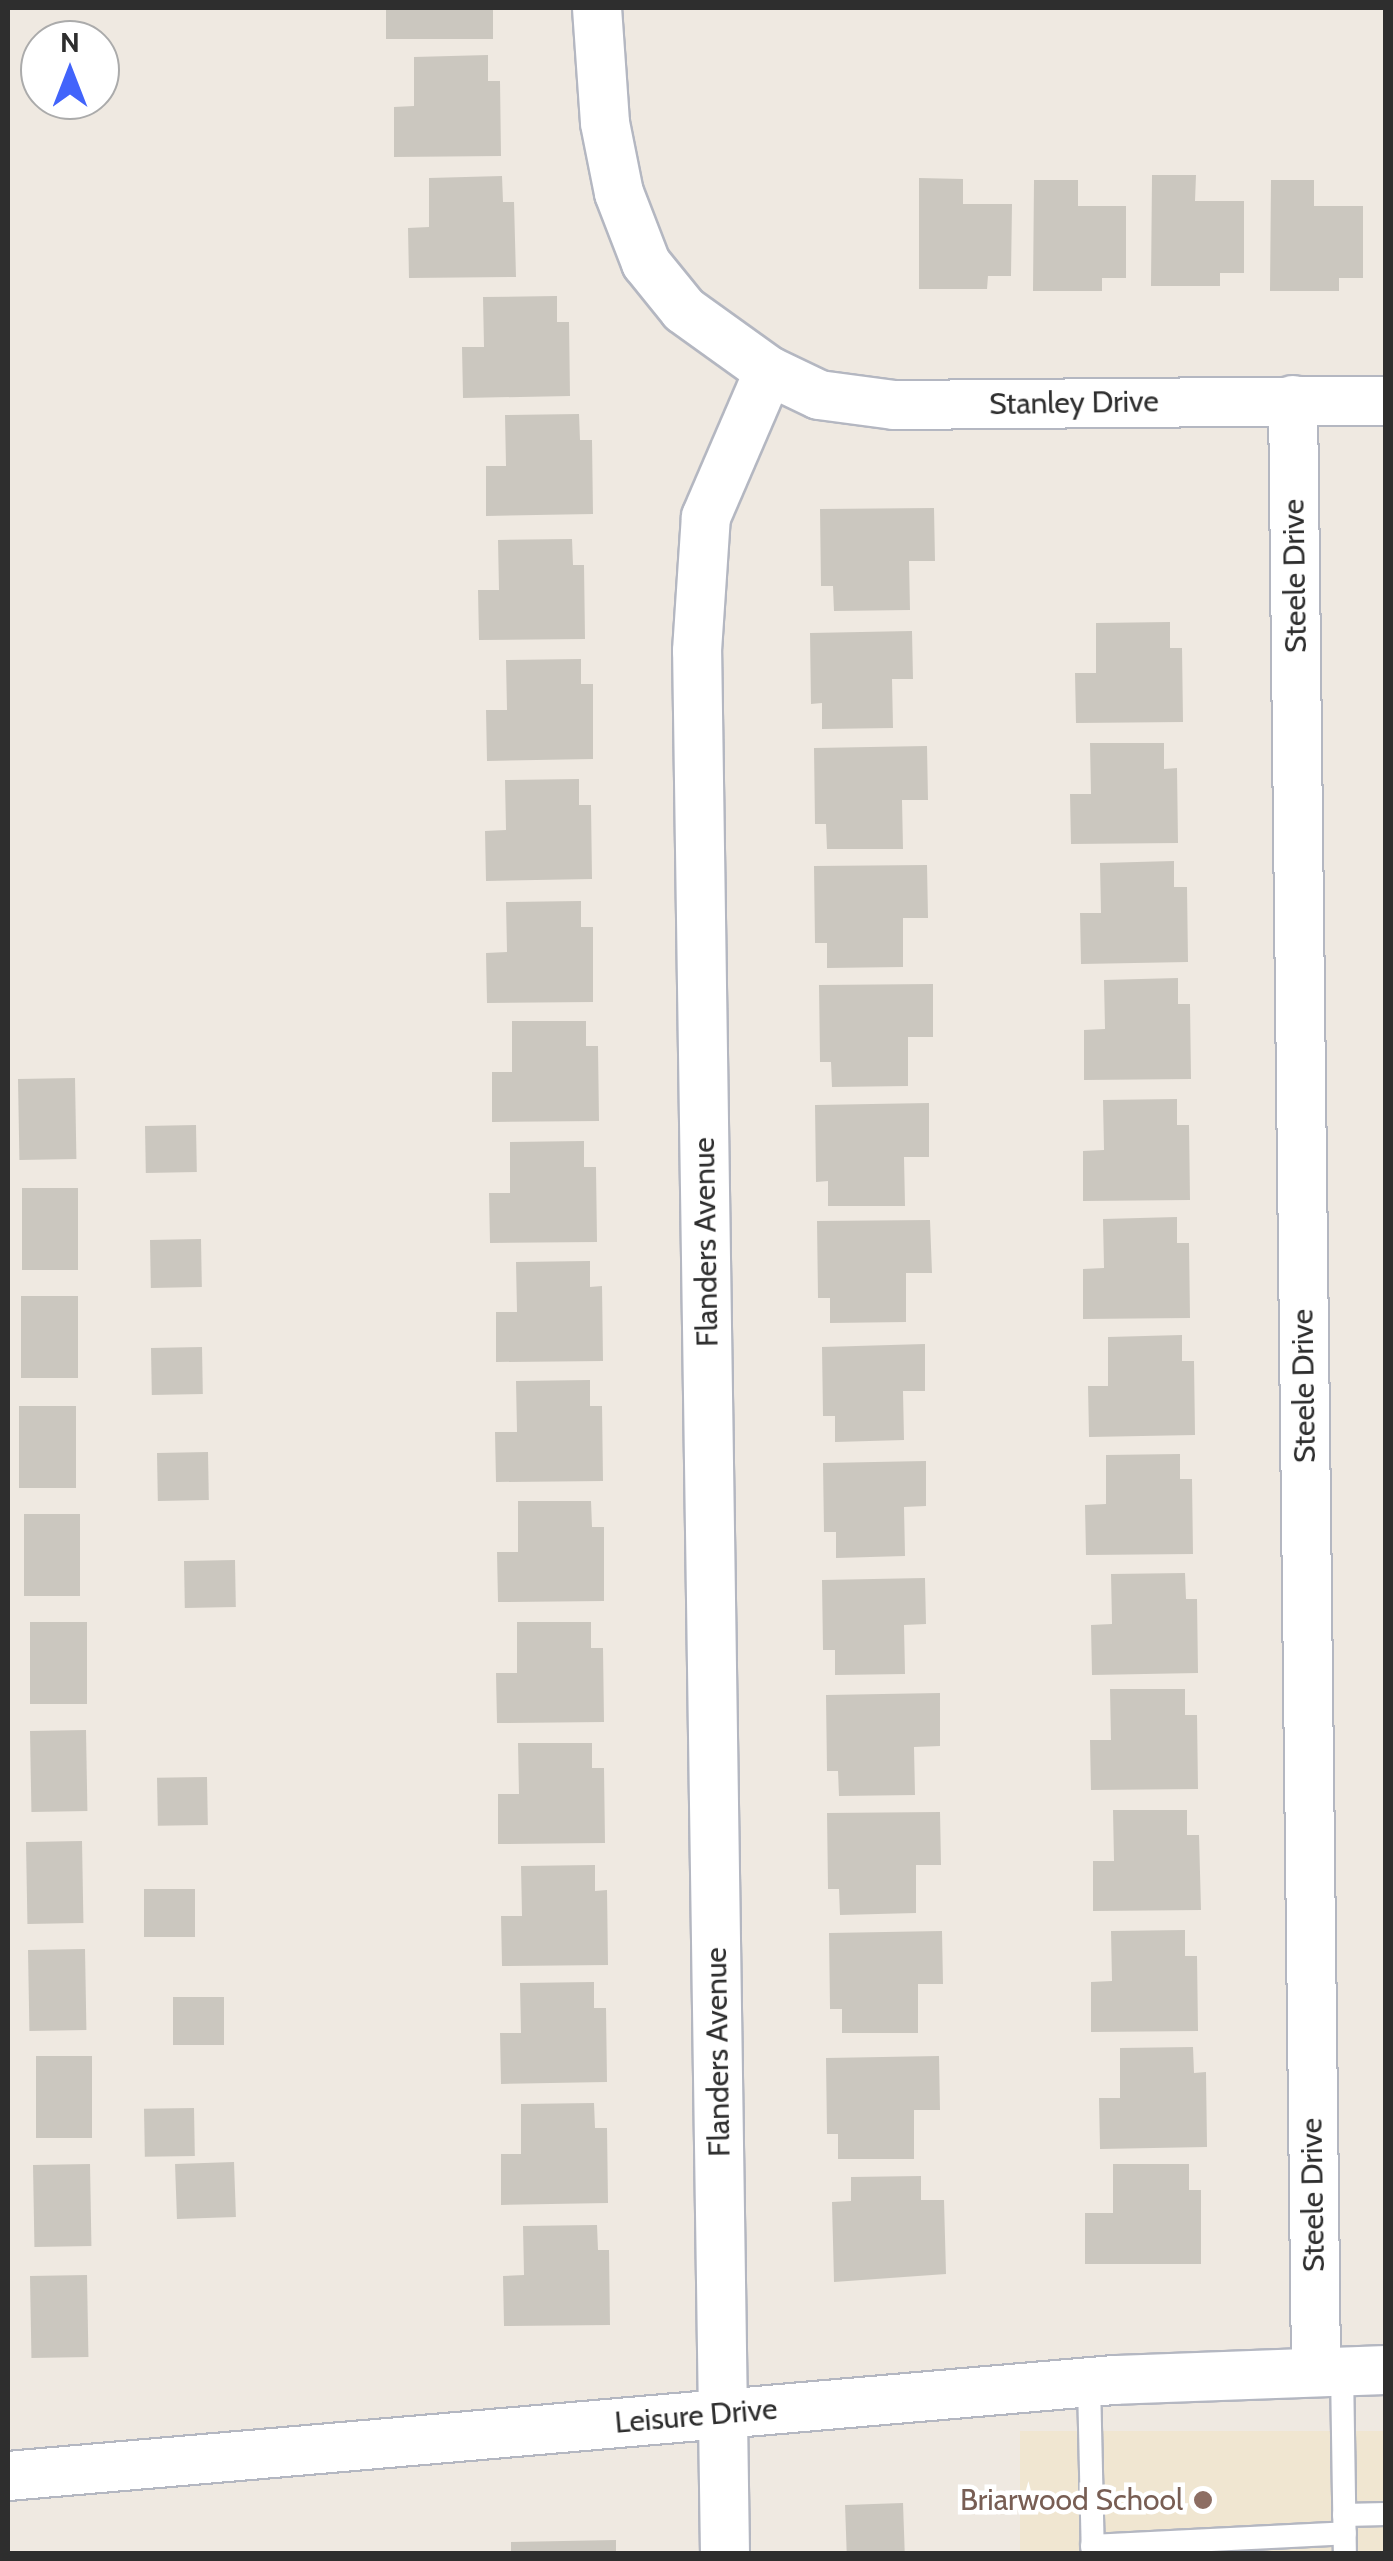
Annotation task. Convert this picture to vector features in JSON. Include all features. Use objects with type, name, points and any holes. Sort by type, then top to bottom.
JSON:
[{"type":"street","points":[[597,8],[605,123],[620,193],[646,262],[684,310],[769,371]]},
{"type":"street","name":"Stanley Drive","points":[[769,371],[818,395],[894,405],[1386,401]]},
{"type":"street","name":"Flanders Avenue","points":[[725,2554],[697,651],[706,517],[769,371]]},
{"type":"street","name":"Steele Drive","points":[[1293,400],[1348,2370]]},
{"type":"street","name":"Leisure Drive","points":[[8,2476],[1089,2382],[1348,2370]]},
{"type":"lane","points":[[1345,2534],[1348,2370]]},
{"type":"lane","points":[[1089,2382],[1093,2550],[1345,2534],[1386,2514]]},
{"type":"shaded area","name":"Briarwood School","points":[[1020,2431],[1385,2431],[1385,2553],[1020,2553]]},
{"type":"building","points":[[386,8],[493,8],[493,39],[386,39]]},
{"type":"building","points":[[488,55],[488,81],[500,81],[501,156],[394,157],[394,107],[414,106],[414,57]]},
{"type":"building","points":[[1152,175],[1196,175],[1195,201],[1244,201],[1244,273],[1220,273],[1220,286],[1151,286]]},
{"type":"building","points":[[502,176],[503,202],[514,202],[516,277],[409,278],[408,228],[429,227],[429,178]]},
{"type":"building","points":[[919,178],[963,179],[963,204],[1012,204],[1011,276],[988,276],[987,289],[919,289]]},
{"type":"building","points":[[1034,180],[1078,180],[1078,206],[1126,206],[1126,278],[1102,278],[1102,291],[1033,291]]},
{"type":"building","points":[[1271,180],[1314,180],[1314,206],[1363,206],[1363,278],[1339,278],[1339,291],[1270,291]]},
{"type":"building","points":[[557,296],[557,322],[569,322],[570,396],[463,398],[462,347],[484,347],[483,297]]},
{"type":"building","points":[[579,414],[580,440],[592,440],[593,514],[486,516],[486,466],[506,466],[505,415]]},
{"type":"building","points":[[934,508],[935,561],[909,561],[910,610],[834,611],[833,586],[821,586],[820,509]]},
{"type":"building","points":[[572,539],[573,565],[584,565],[585,639],[479,640],[478,590],[499,590],[498,540]]},
{"type":"building","points":[[1170,622],[1170,648],[1182,648],[1183,722],[1076,723],[1075,673],[1096,673],[1096,623]]},
{"type":"building","points":[[912,631],[913,679],[892,679],[893,728],[822,729],[822,703],[811,704],[810,633]]},
{"type":"building","points":[[581,659],[581,684],[593,684],[593,759],[487,761],[486,710],[507,710],[506,660]]},
{"type":"building","points":[[1090,743],[1164,743],[1164,769],[1177,768],[1178,843],[1071,844],[1070,794],[1091,794]]},
{"type":"building","points":[[927,746],[928,800],[902,800],[903,849],[827,849],[826,824],[815,824],[814,748]]},
{"type":"building","points":[[579,779],[579,805],[591,805],[592,879],[486,881],[485,831],[506,830],[505,780]]},
{"type":"building","points":[[1174,861],[1174,887],[1187,887],[1188,962],[1081,964],[1080,913],[1101,913],[1100,863]]},
{"type":"building","points":[[927,865],[928,918],[903,918],[903,967],[827,968],[827,943],[815,943],[814,866]]},
{"type":"building","points":[[581,901],[581,927],[593,927],[593,1002],[487,1003],[486,953],[507,952],[506,902]]},
{"type":"building","points":[[1178,978],[1178,1004],[1190,1004],[1191,1079],[1084,1080],[1084,1030],[1105,1029],[1104,980]]},
{"type":"building","points":[[933,984],[933,1037],[908,1037],[908,1086],[832,1087],[831,1062],[820,1062],[819,985]]},
{"type":"building","points":[[512,1021],[586,1021],[586,1046],[598,1046],[599,1121],[492,1122],[492,1072],[512,1072]]},
{"type":"building","points":[[75,1078],[76,1159],[19,1160],[18,1079]]},
{"type":"building","points":[[1177,1099],[1177,1125],[1189,1125],[1190,1200],[1083,1201],[1083,1151],[1104,1150],[1103,1100]]},
{"type":"building","points":[[929,1103],[929,1157],[904,1157],[905,1206],[828,1206],[828,1181],[816,1182],[815,1105]]},
{"type":"building","points":[[196,1125],[197,1172],[146,1173],[145,1126]]},
{"type":"building","points":[[584,1141],[584,1167],[596,1167],[597,1242],[490,1243],[489,1193],[510,1193],[510,1142]]},
{"type":"building","points":[[22,1188],[78,1188],[78,1270],[22,1270]]},
{"type":"building","points":[[1177,1217],[1177,1243],[1189,1243],[1190,1318],[1083,1319],[1083,1269],[1104,1268],[1103,1219]]},
{"type":"building","points":[[930,1220],[932,1273],[906,1273],[906,1322],[830,1323],[830,1298],[818,1298],[817,1221]]},
{"type":"building","points":[[201,1239],[202,1287],[151,1288],[150,1240]]},
{"type":"building","points":[[590,1261],[590,1287],[602,1286],[603,1361],[496,1362],[496,1312],[517,1312],[516,1262]]},
{"type":"building","points":[[21,1296],[78,1296],[78,1378],[21,1378]]},
{"type":"building","points":[[1182,1335],[1182,1361],[1194,1361],[1195,1435],[1089,1437],[1088,1386],[1108,1386],[1108,1337]]},
{"type":"building","points":[[925,1344],[925,1391],[903,1391],[904,1440],[835,1442],[835,1416],[823,1416],[822,1347]]},
{"type":"building","points":[[202,1347],[203,1394],[152,1395],[151,1348]]},
{"type":"building","points":[[590,1380],[590,1406],[602,1406],[603,1481],[496,1482],[495,1432],[517,1432],[516,1381]]},
{"type":"building","points":[[19,1406],[76,1406],[76,1488],[19,1488]]},
{"type":"building","points":[[208,1452],[209,1500],[158,1501],[157,1453]]},
{"type":"building","points":[[1180,1454],[1180,1479],[1192,1479],[1193,1554],[1086,1555],[1085,1505],[1106,1504],[1106,1455]]},
{"type":"building","points":[[926,1461],[926,1506],[904,1507],[905,1556],[836,1558],[836,1532],[824,1532],[823,1463]]},
{"type":"building","points":[[518,1501],[591,1501],[592,1527],[604,1527],[604,1601],[498,1602],[497,1552],[518,1552]]},
{"type":"building","points":[[24,1514],[80,1514],[80,1596],[24,1596]]},
{"type":"building","points":[[235,1560],[236,1607],[185,1608],[184,1561]]},
{"type":"building","points":[[1185,1573],[1186,1599],[1197,1599],[1198,1673],[1092,1675],[1091,1625],[1112,1624],[1111,1574]]},
{"type":"building","points":[[925,1578],[926,1624],[904,1625],[905,1674],[835,1675],[835,1650],[823,1650],[822,1580]]},
{"type":"building","points":[[30,1622],[87,1622],[87,1704],[30,1704]]},
{"type":"building","points":[[517,1622],[591,1622],[591,1648],[603,1648],[604,1722],[497,1723],[496,1673],[517,1673]]},
{"type":"building","points":[[1110,1689],[1185,1689],[1185,1715],[1197,1715],[1198,1789],[1091,1790],[1090,1740],[1111,1740]]},
{"type":"building","points":[[940,1693],[940,1746],[914,1747],[915,1795],[839,1796],[838,1771],[827,1771],[826,1695]]},
{"type":"building","points":[[86,1730],[87,1811],[31,1812],[30,1731]]},
{"type":"building","points":[[518,1743],[592,1743],[592,1768],[604,1768],[605,1843],[498,1844],[498,1794],[519,1794]]},
{"type":"building","points":[[207,1777],[208,1825],[158,1826],[157,1778]]},
{"type":"building","points":[[1113,1810],[1187,1810],[1187,1835],[1199,1835],[1201,1910],[1093,1911],[1093,1861],[1114,1861]]},
{"type":"building","points":[[940,1812],[941,1865],[916,1865],[916,1913],[840,1915],[839,1889],[828,1889],[827,1813]]},
{"type":"building","points":[[82,1841],[83,1923],[27,1924],[26,1842]]},
{"type":"building","points":[[595,1865],[595,1891],[607,1890],[608,1965],[502,1966],[501,1916],[522,1916],[521,1866]]},
{"type":"building","points":[[144,1889],[195,1889],[195,1937],[144,1937]]},
{"type":"building","points":[[1185,1930],[1185,1956],[1197,1956],[1198,2031],[1091,2032],[1091,1982],[1112,1981],[1111,1931]]},
{"type":"building","points":[[942,1931],[943,1984],[918,1984],[918,2033],[842,2033],[842,2009],[830,2009],[829,1933]]},
{"type":"building","points":[[85,1949],[86,2030],[29,2031],[28,1950]]},
{"type":"building","points":[[594,1982],[594,2008],[606,2008],[607,2082],[501,2084],[500,2033],[521,2033],[520,1983]]},
{"type":"building","points":[[173,1997],[224,1997],[224,2045],[173,2045]]},
{"type":"building","points":[[1193,2047],[1194,2073],[1206,2072],[1207,2147],[1100,2149],[1099,2098],[1120,2098],[1120,2048]]},
{"type":"building","points":[[36,2056],[92,2056],[92,2138],[36,2138]]},
{"type":"building","points":[[939,2056],[940,2110],[914,2110],[914,2159],[838,2159],[838,2134],[827,2134],[826,2058]]},
{"type":"building","points":[[594,2103],[595,2128],[607,2128],[608,2203],[501,2205],[501,2154],[521,2154],[521,2104]]},
{"type":"building","points":[[194,2108],[195,2156],[145,2157],[144,2109]]},
{"type":"building","points":[[234,2162],[236,2217],[177,2219],[175,2164]]},
{"type":"building","points":[[90,2164],[91,2246],[34,2247],[33,2165]]},
{"type":"building","points":[[1113,2164],[1189,2164],[1189,2190],[1201,2190],[1201,2264],[1085,2264],[1085,2213],[1113,2213]]},
{"type":"building","points":[[921,2176],[921,2200],[944,2200],[946,2274],[834,2282],[832,2202],[851,2201],[851,2177]]},
{"type":"building","points":[[597,2225],[598,2250],[609,2250],[610,2325],[504,2326],[503,2276],[524,2275],[523,2226]]},
{"type":"building","points":[[87,2275],[88,2357],[31,2358],[30,2276]]},
{"type":"building","points":[[903,2503],[905,2554],[847,2554],[845,2505]]},
{"type":"building","points":[[616,2540],[616,2554],[511,2554],[511,2542]]},
{"type":"place","name":"Briarwood School","points":[[1203,2500]]}]
